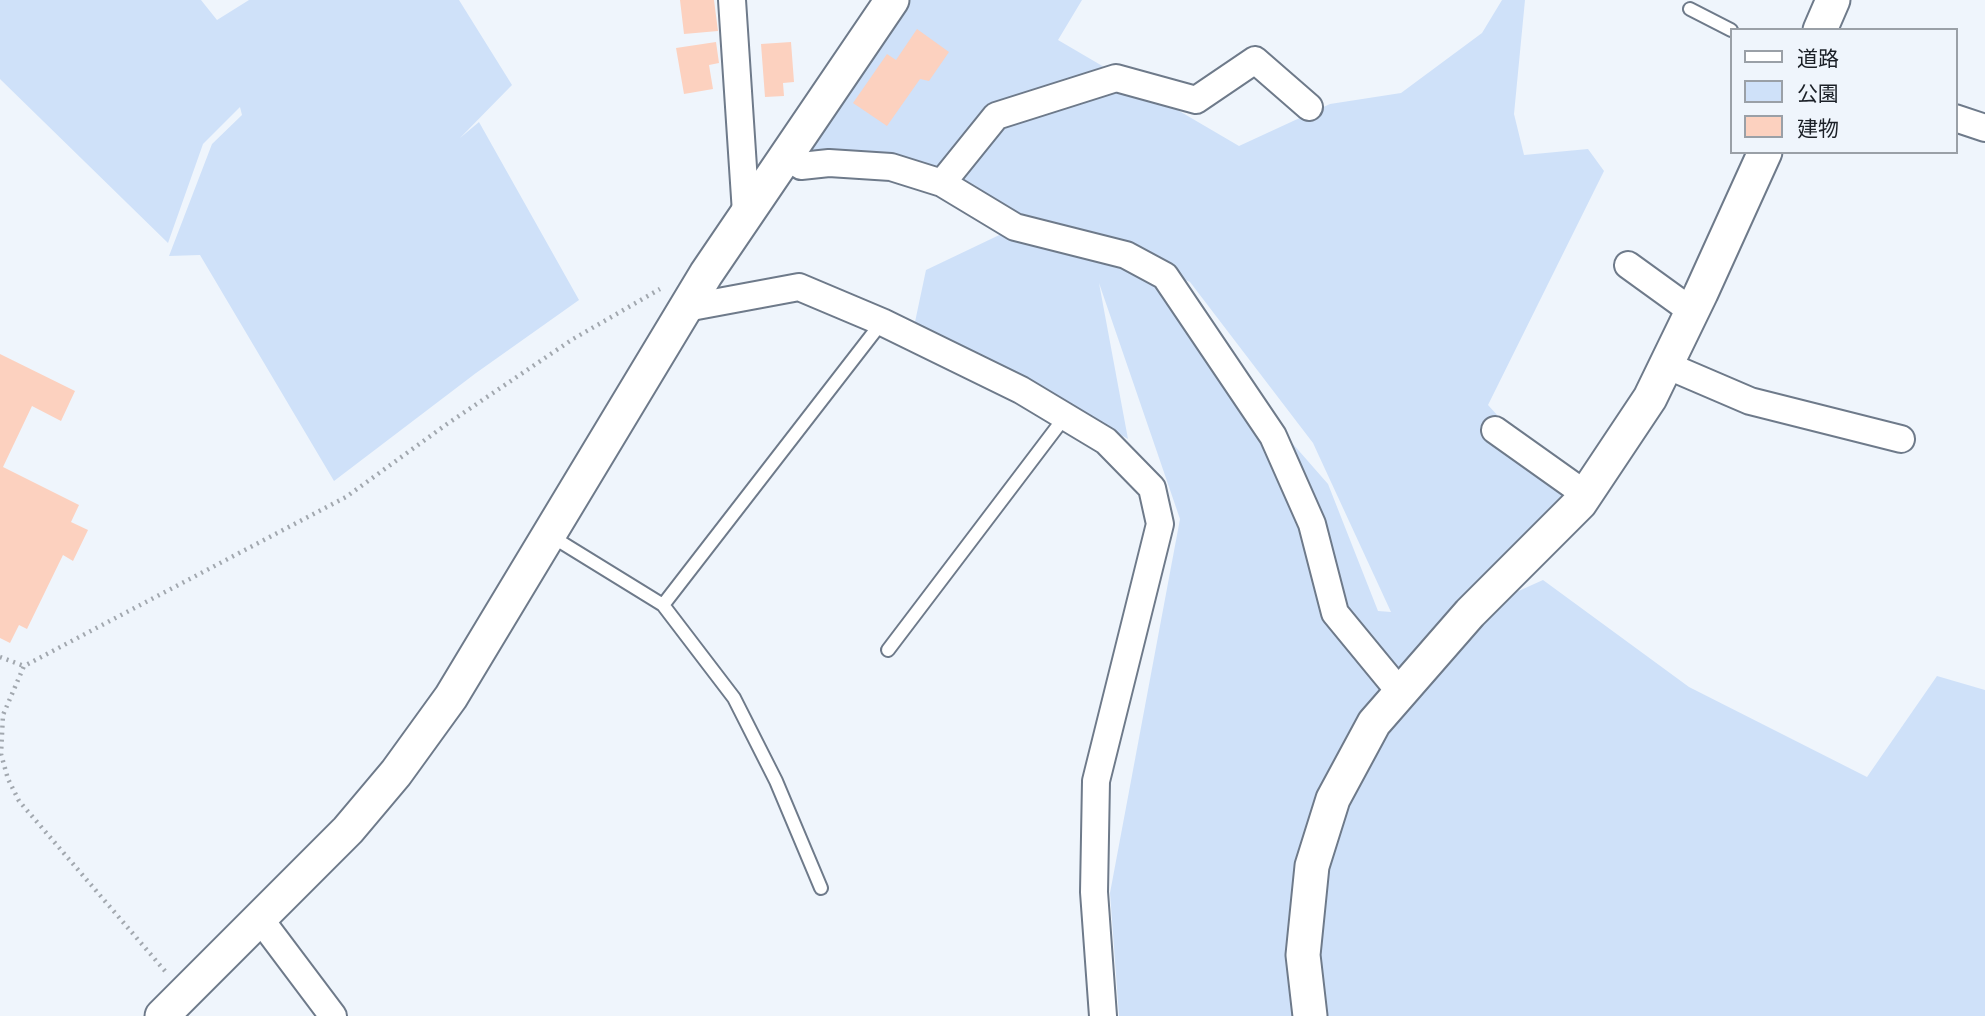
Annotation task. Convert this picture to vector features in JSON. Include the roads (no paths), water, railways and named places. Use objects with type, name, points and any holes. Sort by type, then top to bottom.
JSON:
[{"type":"street","points":[[732,0],[746,213]]},
{"type":"street","points":[[173,1004],[348,830],[396,773],[452,697],[706,274],[892,0]]},
{"type":"street","points":[[1821,28],[1833,0]]},
{"type":"street","points":[[942,183],[996,116],[1116,78],[1196,100],[1255,60],[1309,107]]},
{"type":"street","points":[[1957,119],[1985,128]]},
{"type":"street","points":[[787,154],[801,166],[829,163],[891,167],[942,183],[1015,227],[1126,255],[1165,276],[1273,436],[1312,524],[1335,613],[1400,692]]},
{"type":"street","points":[[1310,1016],[1303,956],[1312,866],[1333,799],[1374,723],[1470,613],[1580,503],[1650,398],[1693,312],[1764,154]]},
{"type":"street","points":[[1628,265],[1693,312]]},
{"type":"street","points":[[686,308],[799,287],[882,321],[1021,390],[1064,418],[1106,440],[1152,488],[1160,524],[1096,781],[1094,892],[1103,1016]]},
{"type":"street","points":[[1666,365],[1750,401],[1901,439]]},
{"type":"street","points":[[1495,430],[1585,495]]},
{"type":"street","points":[[260,919],[333,1016]]},
{"type":"lane","points":[[1690,9],[1730,29]]},
{"type":"lane","points":[[663,605],[882,321]]},
{"type":"lane","points":[[888,650],[1064,418]]},
{"type":"lane","points":[[549,535],[663,605],[734,698],[776,781],[821,888]]}]
